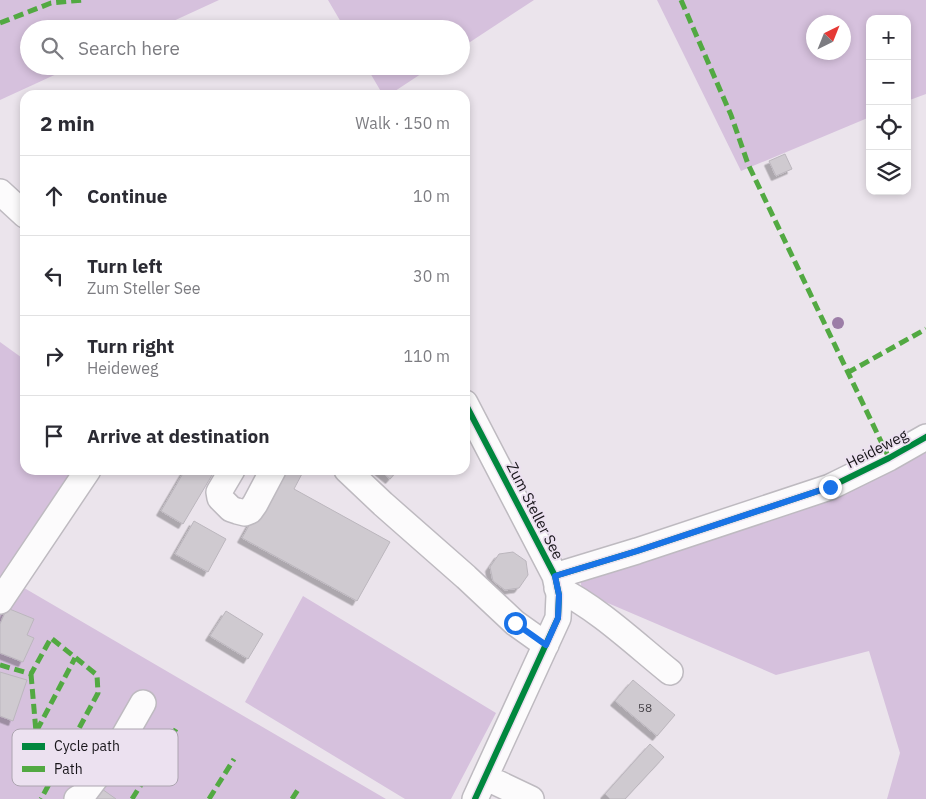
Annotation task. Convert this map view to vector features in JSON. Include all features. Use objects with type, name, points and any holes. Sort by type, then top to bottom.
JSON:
[{"type":"street","points":[[0,192],[20,210]]},
{"type":"street","name":"Zum Steller See","points":[[470,413],[556,582],[559,595],[558,618],[475,799]]},
{"type":"street","name":"Heideweg","points":[[556,582],[637,551],[830,487],[889,458],[926,437]]},
{"type":"street","points":[[0,601],[85,475]]},
{"type":"street","points":[[229,475],[219,492],[220,498],[231,509],[245,513],[250,511],[255,504],[270,475]]},
{"type":"street","points":[[352,475],[515,623],[546,645]]},
{"type":"street","points":[[556,582],[670,672]]},
{"type":"street","points":[[128,729],[142,703]]},
{"type":"street","points":[[485,777],[531,799]]},
{"type":"street","points":[[77,799],[82,796],[90,786]]},
{"type":"shaded area","points":[[0,0],[219,0],[176,20],[20,20],[20,75],[54,75],[0,100]]},
{"type":"shaded area","points":[[328,0],[534,0],[470,42],[470,20],[340,20]]},
{"type":"shaded area","points":[[657,0],[926,0],[926,94],[911,100],[911,15],[866,15],[866,119],[741,171]]},
{"type":"shaded area","points":[[371,75],[419,75],[397,90],[380,90]]},
{"type":"shaded area","points":[[0,342],[20,356],[20,475],[69,475],[2,575],[386,799],[0,799]]},
{"type":"shaded area","points":[[926,448],[926,799],[887,799],[900,753],[869,651],[776,675],[582,592],[580,576]]},
{"type":"shaded area","points":[[303,596],[496,713],[451,799],[405,799],[245,702]]},
{"type":"building","points":[[785,154],[792,169],[776,176],[769,161]]},
{"type":"building","points":[[182,475],[212,475],[183,524],[161,511]]},
{"type":"building","points":[[277,475],[301,475],[294,489],[390,542],[357,601],[242,538]]},
{"type":"building","points":[[385,475],[394,475],[390,479]]},
{"type":"building","points":[[194,521],[226,539],[208,572],[175,554]]},
{"type":"building","points":[[513,552],[526,561],[528,575],[519,588],[505,590],[493,581],[490,567],[499,554]]},
{"type":"building","points":[[7,608],[34,619],[27,635],[34,638],[23,662],[0,653],[0,624]]},
{"type":"building","points":[[226,611],[263,634],[248,659],[210,636]]},
{"type":"building","points":[[0,672],[27,680],[13,721],[0,716]]},
{"type":"building","points":[[633,680],[675,715],[657,736],[615,701]]},
{"type":"building","points":[[650,744],[664,757],[625,799],[610,799],[605,794]]},
{"type":"building","points":[[102,789],[116,799],[95,799]]},
{"type":"marked path","points":[[0,23],[51,3],[83,0]]},
{"type":"marked path","points":[[681,0],[731,115],[748,164],[889,458]]},
{"type":"marked path","points":[[847,373],[926,329]]},
{"type":"marked path","points":[[0,665],[31,674],[51,638],[97,675],[98,693],[79,729]]},
{"type":"marked path","points":[[38,729],[75,658]]},
{"type":"marked path","points":[[31,674],[36,729]]},
{"type":"marked path","points":[[209,799],[234,759]]},
{"type":"marked path","points":[[41,799],[48,786]]},
{"type":"marked path","points":[[132,799],[140,786]]},
{"type":"marked path","points":[[292,799],[299,788]]},
{"type":"cycle path","points":[[470,413],[555,576],[559,595],[558,618],[475,799]]},
{"type":"cycle path","points":[[555,576],[830,487],[889,458],[926,437]]},
{"type":"route","points":[[515,623],[546,645],[558,618],[559,595],[555,576],[830,487]]}]
